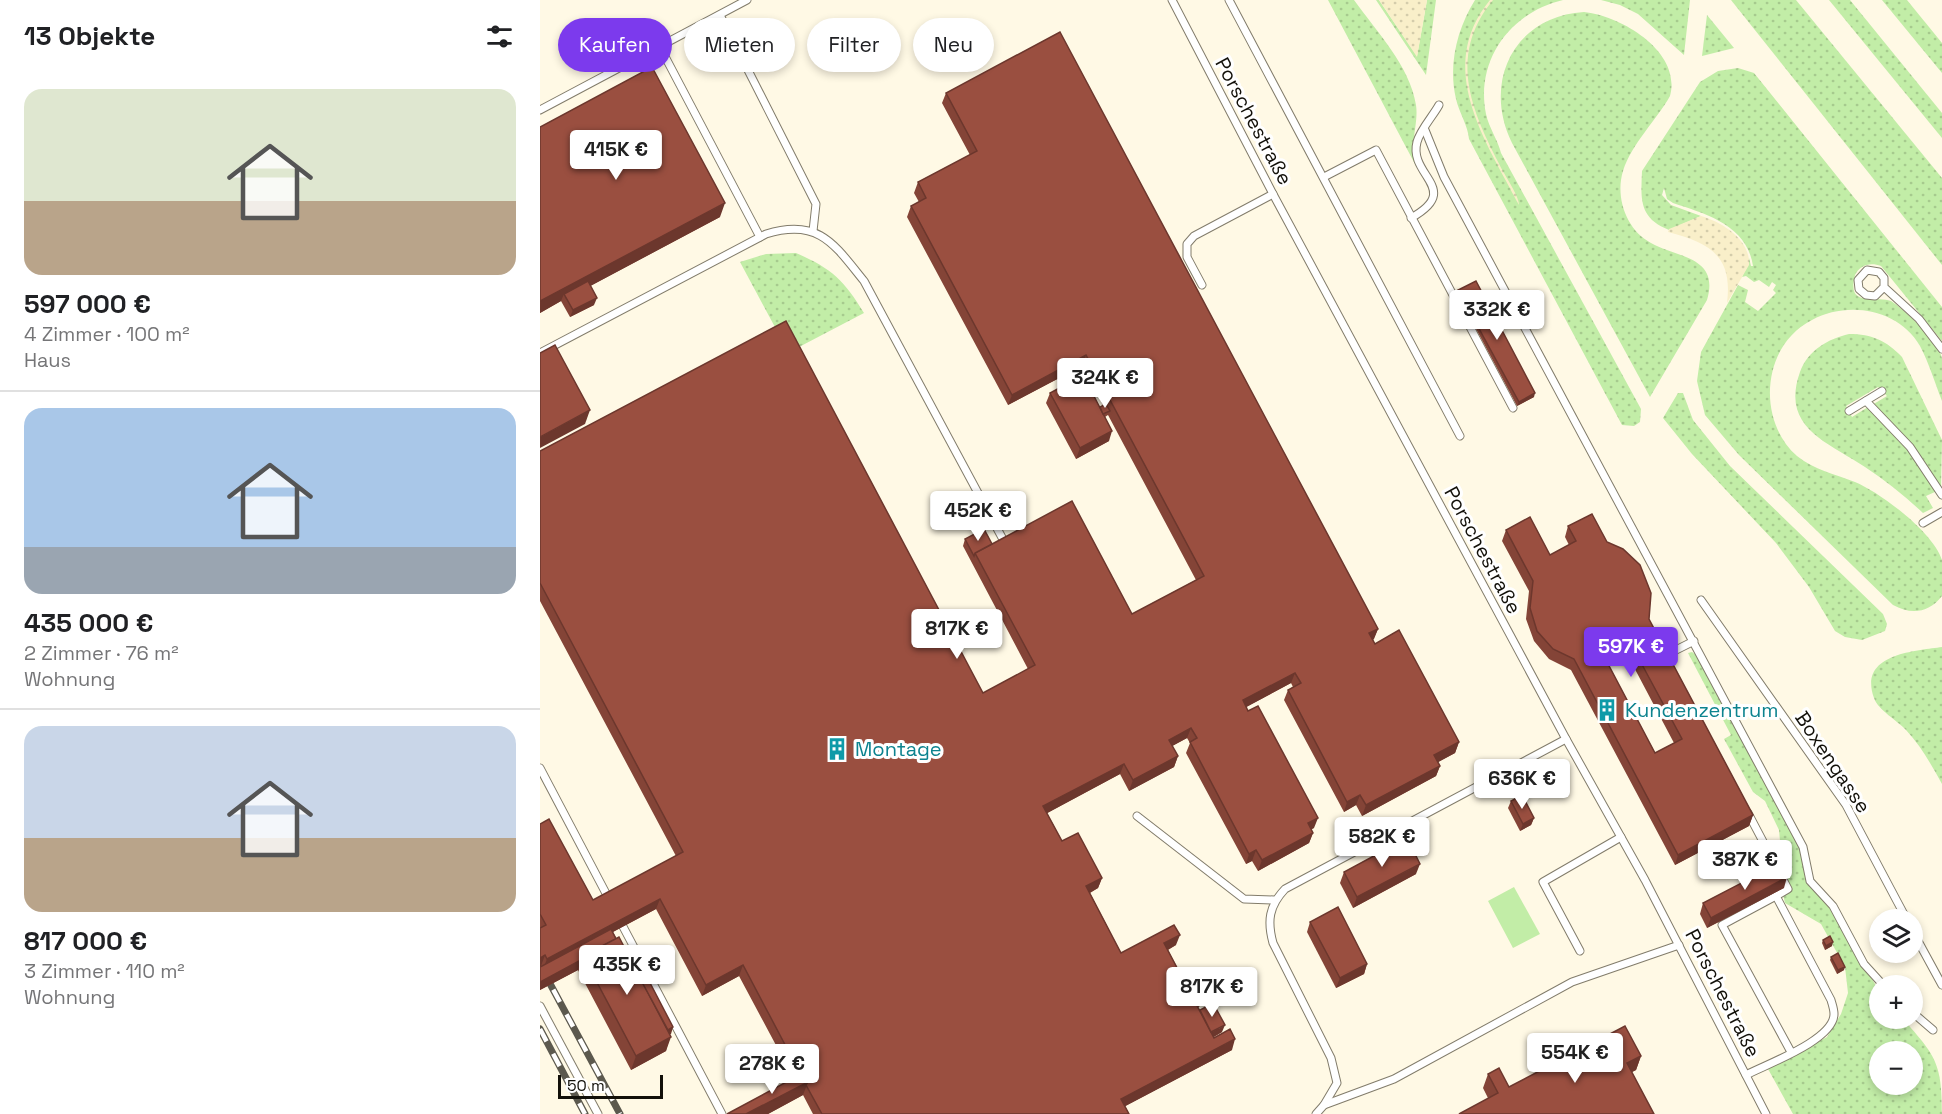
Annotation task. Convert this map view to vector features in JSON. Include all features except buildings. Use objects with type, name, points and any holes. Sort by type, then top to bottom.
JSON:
[{"type":"lane","points":[[672,40],[747,0]]},
{"type":"lane","name":"Porschestraße","points":[[1172,0],[1273,194],[1679,945],[1766,1114]]},
{"type":"lane","points":[[1229,0],[1460,436]]},
{"type":"lane","points":[[720,15],[816,204],[813,231]]},
{"type":"lane","points":[[672,69],[760,237]]},
{"type":"lane","points":[[540,110],[611,72]]},
{"type":"lane","points":[[1411,218],[1428,209],[1433,201],[1434,192],[1416,154],[1417,141],[1439,105]]},
{"type":"lane","points":[[1425,130],[1444,177],[1803,847],[1810,881],[1833,906],[1864,964],[1874,975]]},
{"type":"lane","points":[[1324,177],[1376,150],[1513,408]]},
{"type":"lane","points":[[1202,285],[1187,257],[1187,244],[1194,236],[1273,194]]},
{"type":"lane","points":[[540,352],[760,237],[777,231],[813,231],[825,236],[840,250],[864,281],[1006,545]]},
{"type":"lane","points":[[1884,287],[1918,319],[1942,349]]},
{"type":"lane","points":[[1849,411],[1882,391]]},
{"type":"lane","points":[[1866,401],[1910,447],[1942,495]]},
{"type":"lane","points":[[1923,523],[1942,512]]},
{"type":"lane","name":"Boxengasse","points":[[1701,600],[1846,805],[1901,909]]},
{"type":"lane","points":[[1666,655],[1694,641]]},
{"type":"lane","points":[[1662,646],[1672,665]]},
{"type":"lane","points":[[1316,1114],[1337,1083],[1331,1058],[1273,943],[1269,928],[1274,900],[1285,889],[1566,739]]},
{"type":"lane","points":[[540,768],[612,904]]},
{"type":"lane","points":[[1745,804],[1751,821],[1788,889],[1722,925],[1791,1052]]},
{"type":"lane","points":[[1137,816],[1244,898],[1274,900]]},
{"type":"lane","points":[[1580,951],[1543,882],[1621,837]]},
{"type":"lane","points":[[1746,1074],[1818,1038],[1830,1027],[1834,1015],[1831,1000],[1776,896]]},
{"type":"lane","points":[[617,915],[722,1114]]},
{"type":"lane","points":[[1324,1105],[1394,1079],[1572,982],[1679,945]]},
{"type":"lane","points":[[1923,951],[1942,986]]},
{"type":"lane","points":[[540,1006],[598,1114]]},
{"type":"lane","points":[[1923,1021],[1933,1030]]},
{"type":"green space","points":[[1328,0],[1354,0],[1400,63],[1413,91],[1416,105],[1414,150],[1418,165],[1416,166]]},
{"type":"green space","points":[[1376,0],[1379,0],[1417,56],[1427,0],[1436,0],[1426,75]]},
{"type":"green space","points":[[1475,0],[1563,0],[1527,15],[1501,41],[1486,75],[1484,94],[1486,114],[1501,153],[1641,409],[1640,422],[1634,426],[1622,425],[1469,139],[1456,99],[1453,73],[1459,35]]},
{"type":"green space","points":[[1601,0],[1690,0],[1684,55],[1638,14],[1620,5]]},
{"type":"green space","points":[[1731,0],[1796,0],[1942,178],[1942,265]]},
{"type":"green space","points":[[1829,0],[1850,0],[1942,113],[1942,138]]},
{"type":"green space","points":[[1882,0],[1907,0],[1942,43],[1942,73]]},
{"type":"green space","points":[[1584,12],[1599,15],[1631,29],[1658,51],[1667,65],[1671,80],[1670,96],[1627,161],[1621,181],[1622,202],[1629,221],[1642,237],[1661,248],[1694,261],[1707,275],[1709,286],[1707,300],[1650,397],[1512,143],[1504,120],[1501,97],[1503,76],[1510,56],[1523,39],[1539,26],[1560,16]]},
{"type":"green space","points":[[1707,15],[1734,48],[1702,56]]},
{"type":"green space","points":[[1738,68],[1754,73],[1942,307],[1942,341],[1881,266],[1866,265],[1855,275],[1853,286],[1858,297],[1891,301],[1904,311],[1934,343],[1942,358],[1942,401],[1920,346],[1910,333],[1899,323],[1885,316],[1856,310],[1826,314],[1812,320],[1795,332],[1783,347],[1774,365],[1770,384],[1775,423],[1784,441],[1797,456],[1818,468],[1866,487],[1892,504],[1917,526],[1937,549],[1942,560],[1942,596],[1926,609],[1913,611],[1893,605],[1739,455],[1705,415],[1697,381],[1701,352],[1738,285],[1748,290],[1745,302],[1758,311],[1776,293],[1773,290],[1776,285],[1772,282],[1769,287],[1759,280],[1754,282],[1746,276],[1742,277],[1749,258],[1753,266],[1743,240],[1723,223],[1673,203],[1667,199],[1664,188],[1662,195],[1671,205],[1701,216],[1669,230],[1652,220],[1642,198],[1642,171],[1700,82],[1718,71]]},
{"type":"green space","points":[[796,253],[819,264],[836,276],[864,313],[799,347],[788,324],[776,329],[740,262],[766,254]]},
{"type":"green space","points":[[1849,334],[1865,335],[1878,340],[1891,347],[1902,357],[1942,440],[1941,489],[1908,448],[1937,491],[1926,496],[1933,508],[1923,513],[1865,467],[1823,441],[1802,420],[1797,407],[1796,391],[1804,364],[1813,352],[1826,342]],"holes":[[[1878,387],[1887,396],[1872,405],[1904,444],[1868,407],[1852,417],[1846,406]]]},
{"type":"green space","points":[[1678,393],[1683,393],[1693,420],[1730,466],[1883,614],[1887,624],[1885,631],[1862,640],[1845,637],[1835,631],[1809,587],[1776,543],[1692,454],[1663,418]]},
{"type":"green space","points":[[1942,647],[1942,784],[1911,736],[1876,702],[1871,683],[1874,672],[1881,664],[1892,658],[1917,650]]},
{"type":"green space","points":[[1692,652],[1696,655],[1798,842],[1812,887],[1835,915],[1870,975],[1869,1029],[1912,1029],[1922,1041],[1869,1041],[1869,1095],[1923,1095],[1923,1042],[1935,1061],[1938,1071],[1941,1083],[1942,1114],[1793,1114],[1768,1069],[1827,1037],[1841,1014],[1848,993],[1845,967],[1821,924],[1785,903],[1776,866],[1780,841],[1779,830],[1765,801],[1753,792],[1724,739],[1731,735],[1688,653]]},
{"type":"green space","points":[[1514,887],[1540,934],[1513,948],[1488,901]]},
{"type":"sand","points":[[1379,0],[1427,0],[1417,57]]},
{"type":"sand","points":[[1490,0],[1493,0],[1478,22],[1470,43],[1467,65],[1469,87],[1483,130],[1516,194],[1519,205],[1481,130],[1471,104],[1466,78],[1466,52],[1474,26]]},
{"type":"sand","points":[[1701,216],[1734,233],[1748,256],[1749,265],[1727,303],[1726,274],[1716,254],[1696,241],[1668,232],[1669,229]]},
{"type":"railway","points":[[540,965],[620,1114]]},
{"type":"railway","points":[[540,1029],[585,1114]]},
{"type":"place","name":"Kundenzentrum","points":[[1607,710]]},
{"type":"place","name":"Montage","points":[[837,749]]}]
